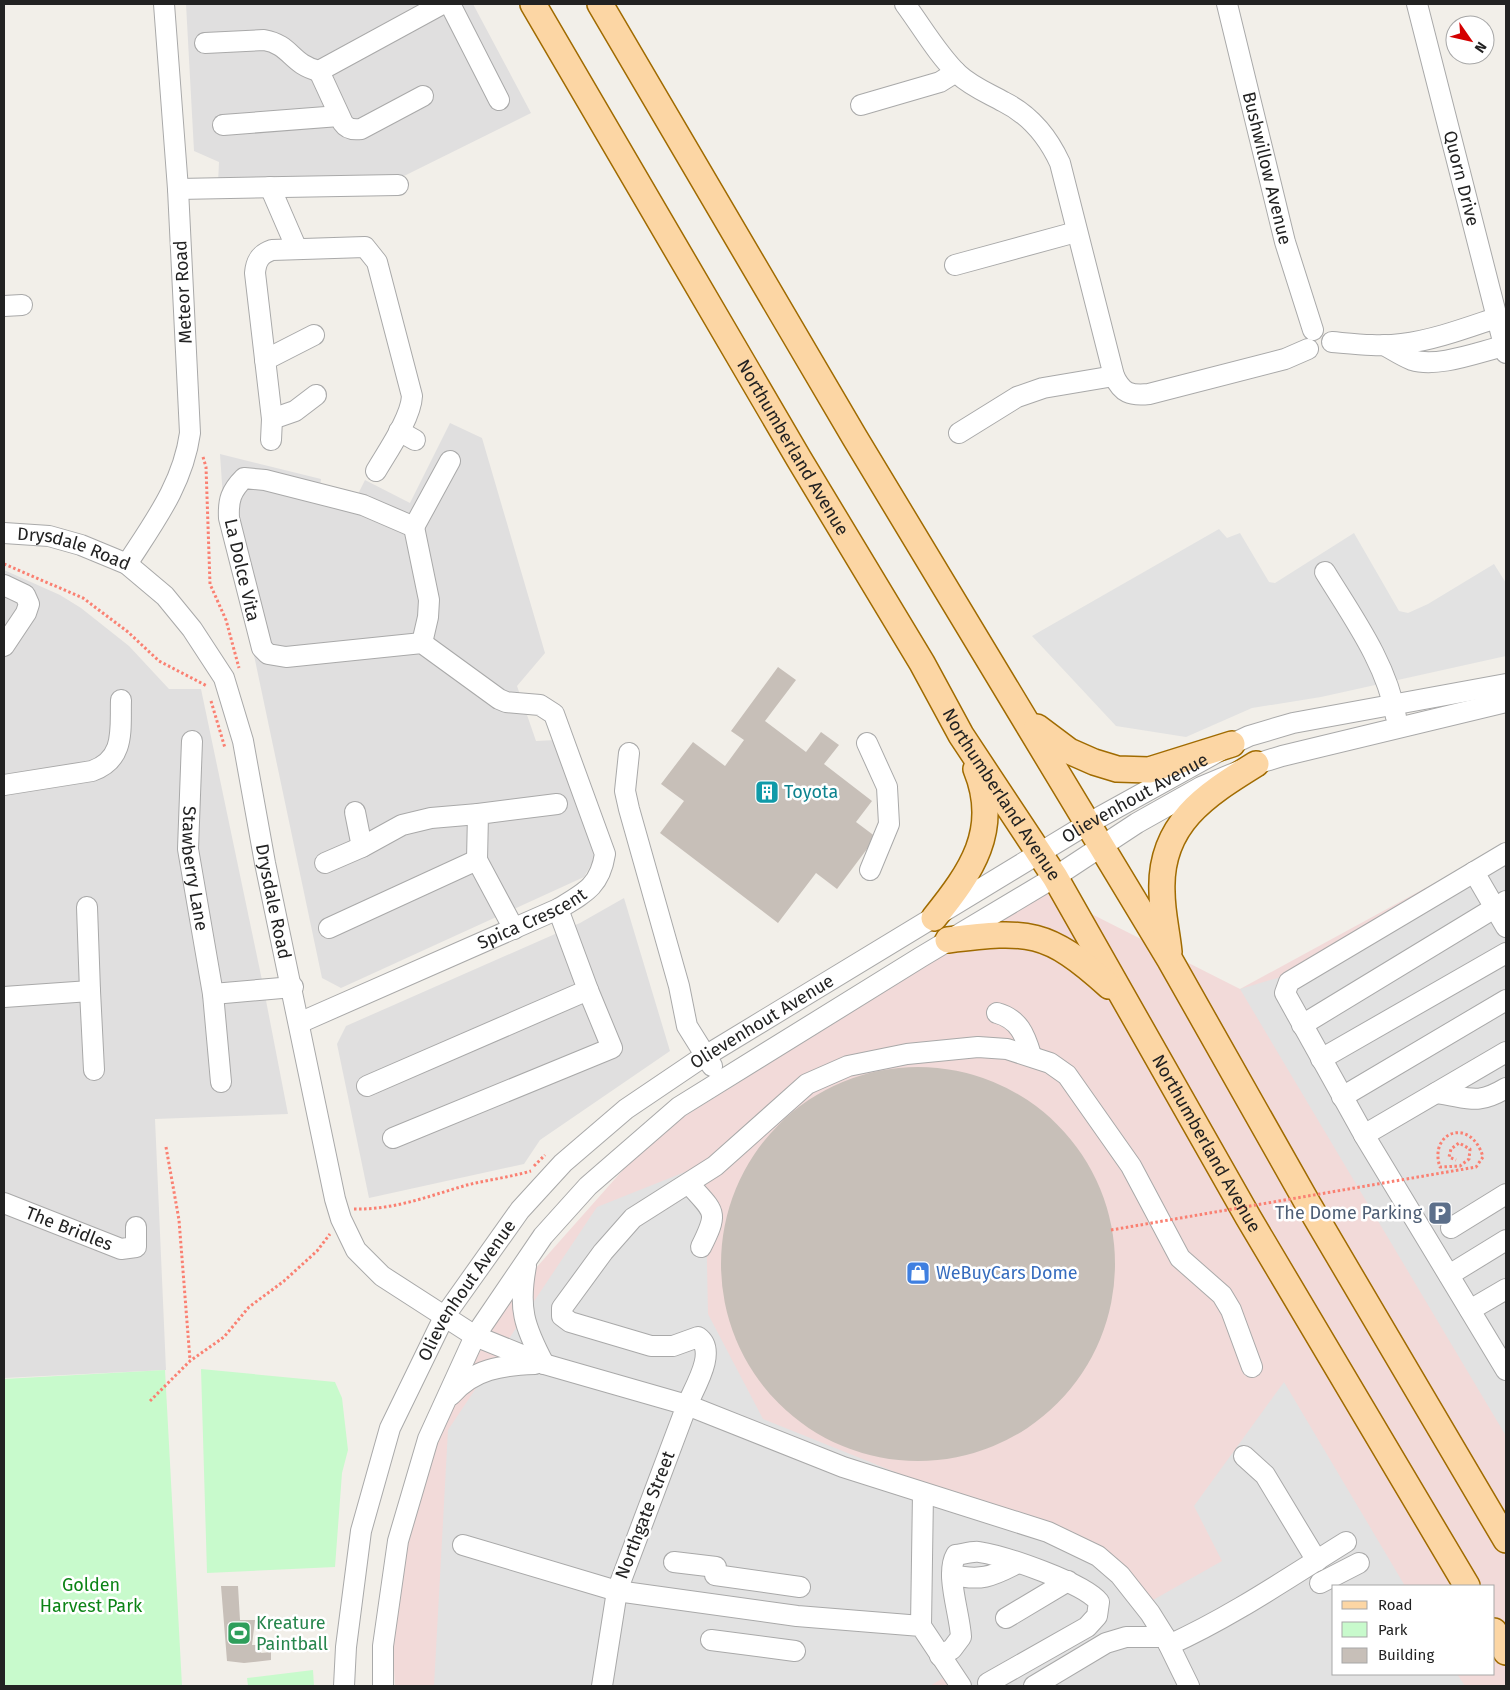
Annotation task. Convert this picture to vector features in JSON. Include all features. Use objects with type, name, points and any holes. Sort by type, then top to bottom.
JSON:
[{"type":"main road","name":"Northumberland Avenue","points":[[533,4],[794,450],[922,663],[961,735],[1055,877],[1248,1217],[1466,1585]]},
{"type":"main road","points":[[600,4],[855,438],[1027,719],[1170,960],[1313,1213],[1506,1540]]},
{"type":"main road","points":[[1027,719],[1069,751],[1094,762],[1117,769],[1149,770],[1232,744]]},
{"type":"main road","points":[[934,918],[962,884],[976,859],[984,837],[985,810],[983,791],[961,735]]},
{"type":"main road","points":[[1170,960],[1162,893],[1162,875],[1173,839],[1190,811],[1209,793],[1256,764]]},
{"type":"main road","points":[[948,940],[1010,933],[1050,942],[1072,953],[1124,1000]]},
{"type":"main road","points":[[1495,1633],[1506,1652]]},
{"type":"street","name":"Meteor Road","points":[[127,564],[171,496],[180,476],[188,450],[189,403],[178,189],[164,4]]},
{"type":"street","points":[[205,42],[264,40],[273,42],[285,47],[295,61],[305,67],[320,71],[442,4]]},
{"type":"street","points":[[450,4],[499,100]]},
{"type":"street","points":[[905,4],[956,72],[980,91],[1005,102],[1026,116],[1042,133],[1060,163],[1114,376],[1120,389],[1127,394],[1148,394],[1284,359],[1311,339],[1314,354],[1322,354],[1329,350],[1332,342],[1384,345],[1422,341],[1496,318]]},
{"type":"street","name":"Bushwillow Avenue","points":[[1227,4],[1285,242],[1311,339]]},
{"type":"street","name":"Quorn Drive","points":[[1417,4],[1505,349]]},
{"type":"street","points":[[320,71],[338,116],[345,126],[361,129],[423,96]]},
{"type":"street","points":[[861,105],[940,82],[956,72]]},
{"type":"street","points":[[223,125],[338,116]]},
{"type":"street","points":[[178,189],[398,185]]},
{"type":"street","points":[[270,187],[296,248]]},
{"type":"street","points":[[955,266],[1076,232]]},
{"type":"street","points":[[271,440],[272,419],[255,273],[256,263],[261,255],[266,252],[296,248],[365,247],[378,262],[412,396],[407,435],[376,471]]},
{"type":"street","points":[[265,360],[314,335]]},
{"type":"street","points":[[1384,345],[1412,360],[1425,362],[1440,362],[1505,349]]},
{"type":"street","points":[[959,433],[1017,397],[1043,388],[1114,376]]},
{"type":"street","points":[[272,419],[295,411],[316,395]]},
{"type":"street","points":[[422,643],[429,600],[414,527],[450,461]]},
{"type":"street","name":"La Dolce Vita","points":[[414,527],[363,505],[255,478],[244,478],[237,485],[228,502],[229,518],[259,642],[268,654],[286,658],[422,643]]},
{"type":"street","name":"Drysdale Road","points":[[4,533],[49,536],[81,545],[127,564],[165,596],[192,629],[224,678],[243,741],[265,863],[299,1023],[345,1213],[356,1250],[382,1276],[475,1336]]},
{"type":"street","points":[[1325,572],[1364,636],[1394,704],[1398,729]]},
{"type":"street","points":[[4,584],[25,595],[29,604],[26,613],[4,646]]},
{"type":"street","name":"Spica Crescent","points":[[299,1023],[558,909],[585,893],[596,882],[602,868],[605,854],[554,714],[540,704],[506,702],[499,699],[422,643]]},
{"type":"street","name":"Olievenhout Avenue","points":[[344,1686],[346,1647],[361,1531],[390,1428],[444,1317],[520,1210],[563,1163],[626,1109],[706,1055],[1089,823],[1232,744],[1249,736],[1293,723],[1506,684]]},
{"type":"street","points":[[4,785],[92,771],[104,767],[116,752],[118,745],[121,700]]},
{"type":"street","name":"Olievenhout Avenue","points":[[383,1686],[383,1646],[398,1541],[428,1439],[475,1336],[542,1236],[588,1186],[679,1107],[948,940],[1055,877],[1137,823],[1201,788],[1256,764],[1311,748],[1506,702]]},
{"type":"street","name":"Stawberry Lane","points":[[192,741],[188,849],[213,994],[220,1082]]},
{"type":"street","points":[[867,743],[888,787],[889,824],[870,870]]},
{"type":"street","points":[[629,753],[625,778],[628,809],[678,986],[684,1016],[720,1081]]},
{"type":"street","points":[[325,863],[416,820],[557,804]]},
{"type":"street","points":[[355,812],[362,847]]},
{"type":"street","points":[[478,814],[477,860],[514,929]]},
{"type":"street","points":[[1506,853],[1289,982],[1285,993],[1364,1135],[1470,1310],[1498,1338],[1506,1370]]},
{"type":"street","points":[[329,928],[477,860]]},
{"type":"street","points":[[1474,872],[1500,904],[1506,927]]},
{"type":"street","points":[[1302,1025],[1500,904]]},
{"type":"street","points":[[87,906],[94,1070]]},
{"type":"street","points":[[393,1138],[612,1048],[558,909]]},
{"type":"street","points":[[1321,1059],[1506,953]]},
{"type":"street","points":[[213,994],[292,987]]},
{"type":"street","points":[[367,1086],[588,990]]},
{"type":"street","points":[[4,997],[90,991]]},
{"type":"street","points":[[1342,1097],[1506,1000]]},
{"type":"street","points":[[997,1013],[1015,1022],[1021,1028],[1031,1055]]},
{"type":"street","points":[[701,1247],[709,1230],[713,1215],[711,1209],[689,1184],[715,1166],[807,1084],[848,1066],[907,1054],[968,1048],[1007,1049],[1031,1055],[1050,1063],[1067,1076],[1098,1116],[1131,1166],[1180,1258],[1222,1295],[1231,1310],[1252,1366]]},
{"type":"street","points":[[1364,1135],[1506,1052]]},
{"type":"street","points":[[1436,1093],[1481,1100],[1490,1098],[1506,1088]]},
{"type":"street","name":"Northgate Street","points":[[689,1184],[633,1218],[603,1252],[563,1305],[562,1316],[570,1322],[651,1346],[673,1346],[698,1337],[706,1344],[706,1357],[617,1591],[798,1616],[921,1626]]},
{"type":"street","points":[[1450,1228],[1506,1194]]},
{"type":"street","name":"The Bridles","points":[[4,1203],[114,1248],[137,1255],[136,1227]]},
{"type":"street","points":[[1449,1275],[1506,1240]]},
{"type":"street","points":[[528,1258],[521,1291],[522,1312],[532,1341],[544,1364]]},
{"type":"street","points":[[1470,1310],[1506,1289]]},
{"type":"street","points":[[475,1336],[544,1364],[687,1405],[788,1447],[923,1493],[1048,1532],[1098,1556],[1136,1594],[1167,1641],[1189,1686]]},
{"type":"street","points":[[445,1402],[458,1386],[481,1371],[510,1365],[544,1364]]},
{"type":"street","points":[[1244,1456],[1265,1475],[1317,1561]]},
{"type":"street","points":[[923,1493],[921,1626],[961,1686]]},
{"type":"street","points":[[1034,1686],[1106,1643],[1126,1637],[1167,1641],[1200,1631],[1346,1542]]},
{"type":"street","points":[[463,1545],[617,1591],[602,1686]]},
{"type":"street","points":[[940,1656],[952,1649],[961,1637],[952,1575],[952,1561],[956,1555],[978,1551],[1068,1581],[1093,1595],[1099,1602],[1097,1616],[1087,1627],[988,1683]]},
{"type":"street","points":[[674,1562],[800,1588]]},
{"type":"street","points":[[1320,1583],[1359,1563]]},
{"type":"street","points":[[952,1575],[968,1579],[991,1578],[1016,1564]]},
{"type":"street","points":[[1006,1618],[1068,1581]]},
{"type":"street","points":[[711,1640],[795,1651]]},
{"type":"path","points":[[201,449],[206,468],[210,584],[226,620],[240,672]]},
{"type":"path","points":[[4,564],[82,598],[128,632],[159,661],[207,685],[226,753]]},
{"type":"path","points":[[1111,1230],[1476,1167],[1483,1157],[1479,1144],[1470,1134],[1458,1132],[1447,1135],[1440,1144],[1436,1156],[1440,1167],[1460,1166],[1469,1159],[1470,1149],[1459,1143],[1451,1148],[1450,1157],[1456,1160]]},
{"type":"path","points":[[166,1147],[179,1220],[190,1360]]},
{"type":"path","points":[[150,1401],[190,1360],[224,1337],[249,1307],[284,1281],[317,1251],[345,1213],[401,1205],[468,1185],[531,1171],[539,1159],[546,1154]]},
{"type":"shaded area","points":[[186,4],[473,4],[531,113],[402,177],[218,183],[219,162],[194,151]]},
{"type":"shaded area","points":[[450,423],[482,438],[545,653],[517,686],[536,741],[555,740],[595,858],[584,877],[341,988],[322,978],[224,513],[220,454],[321,479],[320,486],[358,494],[365,480],[410,503]]},
{"type":"shaded area","points":[[1219,529],[1227,538],[1240,533],[1269,582],[1275,583],[1354,533],[1399,611],[1408,613],[1428,604],[1494,564],[1506,583],[1506,656],[1321,697],[1252,708],[1186,737],[1116,726],[1032,636]]},
{"type":"shaded area","points":[[4,570],[60,595],[81,608],[129,646],[169,689],[201,689],[263,985],[288,1114],[155,1119],[166,1370],[4,1378]]},
{"type":"shaded area","points":[[1506,844],[1506,1686],[395,1686],[391,1621],[424,1472],[478,1355],[512,1295],[653,1136],[1046,891],[1240,989]]},
{"type":"shaded area","name":"The Dome Parking","points":[[1506,847],[1506,1436],[1240,989],[1284,976]]},
{"type":"shaded area","points":[[624,898],[670,1051],[540,1140],[524,1164],[369,1198],[337,1044],[346,1026],[580,923]]},
{"type":"shaded area","points":[[705,1164],[708,1314],[763,1419],[1089,1550],[1153,1600],[1222,1561],[1194,1506],[1284,1382],[1404,1585],[1332,1585],[1332,1675],[1458,1675],[1465,1686],[955,1686],[948,1675],[930,1686],[434,1686],[448,1430],[597,1207]]},
{"type":"green space","points":[[201,1369],[335,1382],[342,1398],[348,1450],[342,1473],[335,1567],[207,1573]]},
{"type":"green space","name":"Golden Harvest Park","points":[[165,1370],[182,1686],[4,1686],[4,1379]]},
{"type":"green space","points":[[313,1670],[314,1686],[248,1686],[247,1678]]},
{"type":"building","name":"Toyota","points":[[778,667],[796,680],[765,721],[806,752],[821,732],[839,745],[824,764],[872,801],[856,822],[876,837],[837,889],[816,873],[778,923],[660,833],[684,801],[661,784],[693,742],[725,766],[744,740],[731,731]]},
{"type":"building","name":"WeBuyCars Dome","points":[[918,1067],[956,1071],[993,1082],[1027,1100],[1057,1125],[1082,1155],[1100,1189],[1111,1226],[1115,1264],[1111,1302],[1100,1339],[1082,1373],[1057,1403],[1027,1428],[993,1446],[956,1457],[918,1461],[880,1457],[843,1446],[809,1428],[779,1403],[754,1373],[736,1339],[725,1302],[721,1264],[725,1226],[736,1189],[754,1155],[779,1125],[809,1100],[843,1082],[880,1071]]},
{"type":"building","name":"Kreature Paintball","points":[[221,1586],[238,1586],[240,1620],[255,1620],[252,1645],[262,1645],[261,1653],[271,1652],[271,1660],[244,1663],[227,1661]]},
{"type":"place","name":"Toyota","points":[[767,792]]},
{"type":"place","name":"The Dome Parking","points":[[1440,1213]]},
{"type":"place","name":"WeBuyCars Dome","points":[[918,1273]]},
{"type":"place","name":"Kreature Paintball","points":[[239,1633]]}]
